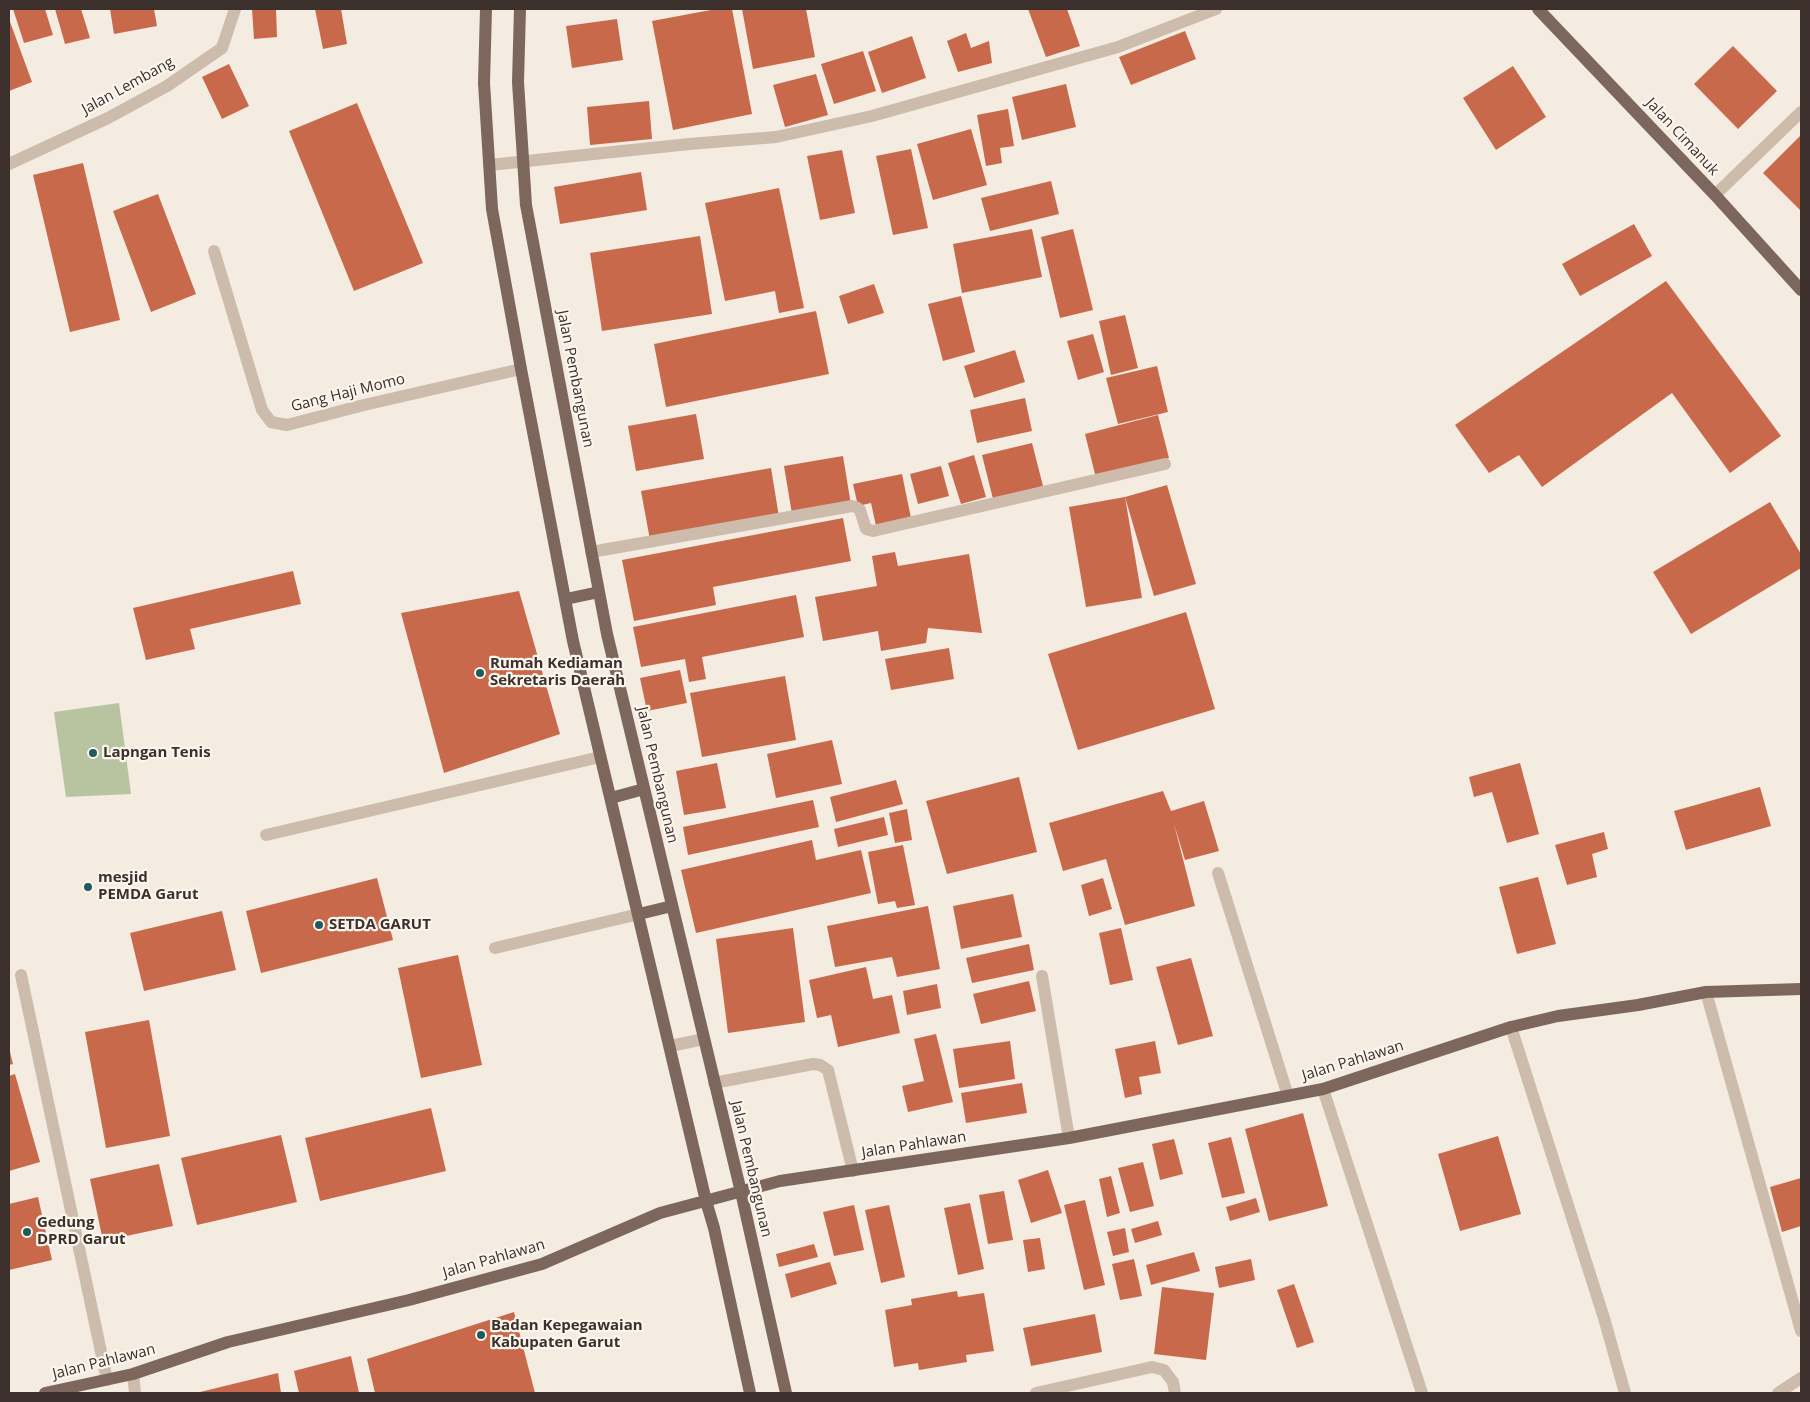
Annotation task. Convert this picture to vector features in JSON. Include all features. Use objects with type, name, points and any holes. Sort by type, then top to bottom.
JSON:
[{"type":"main road","points":[[486,9],[484,83],[492,209],[521,369],[573,641],[714,1228],[750,1393]]},
{"type":"main road","name":"Jalan Pembangunan","points":[[520,9],[518,82],[526,205],[591,552],[607,634],[741,1192],[786,1393]]},
{"type":"main road","name":"Jalan Cimanuk","points":[[1538,9],[1715,195],[1801,290]]},
{"type":"main road","points":[[566,599],[599,592]]},
{"type":"main road","points":[[611,798],[644,789]]},
{"type":"main road","points":[[639,914],[672,906]]},
{"type":"main road","name":"Jalan Pahlawan","points":[[45,1393],[133,1374],[228,1342],[410,1300],[542,1264],[660,1213],[780,1181],[1068,1138],[1323,1090],[1511,1027],[1558,1016],[1638,1005],[1706,992],[1801,989]]},
{"type":"street","name":"Jalan Lembang","points":[[9,164],[108,118],[167,86],[222,48],[235,9]]},
{"type":"street","points":[[489,165],[776,137],[862,118],[1118,47],[1216,9]]},
{"type":"street","points":[[1715,195],[1801,112]]},
{"type":"street","name":"Gang Haji Momo","points":[[214,251],[262,410],[271,422],[287,425],[364,405],[521,369]]},
{"type":"street","points":[[591,552],[852,506],[860,510],[866,529],[872,531],[1165,464]]},
{"type":"street","points":[[266,835],[600,757]]},
{"type":"street","points":[[1218,874],[1288,1096]]},
{"type":"street","points":[[494,948],[639,914]]},
{"type":"street","points":[[21,975],[107,1380]]},
{"type":"street","points":[[1042,976],[1068,1138]]},
{"type":"street","points":[[1706,992],[1801,1331]]},
{"type":"street","points":[[1511,1027],[1604,1318],[1625,1393]]},
{"type":"street","points":[[670,1046],[704,1039]]},
{"type":"street","points":[[714,1083],[813,1064],[820,1065],[828,1070],[853,1171]]},
{"type":"street","points":[[1323,1090],[1422,1393]]},
{"type":"street","points":[[1036,1393],[1152,1367],[1164,1370],[1173,1382],[1175,1393]]},
{"type":"street","points":[[133,1374],[135,1393]]},
{"type":"street","points":[[1778,1393],[1801,1378]]},
{"type":"green space","name":"Lapngan Tenis","points":[[119,703],[131,794],[66,797],[54,712]]},
{"type":"building","points":[[13,9],[45,9],[53,35],[24,43]]},
{"type":"building","points":[[55,9],[81,9],[90,38],[65,44]]},
{"type":"building","points":[[110,9],[154,9],[157,26],[114,34]]},
{"type":"building","points":[[252,9],[276,9],[277,37],[254,39]]},
{"type":"building","points":[[315,9],[341,9],[347,44],[323,49]]},
{"type":"building","points":[[716,9],[732,9],[752,114],[673,130],[652,21]]},
{"type":"building","points":[[742,9],[806,9],[815,57],[753,69]]},
{"type":"building","points":[[1028,9],[1067,9],[1080,46],[1046,57]]},
{"type":"building","points":[[9,19],[32,82],[9,91]]},
{"type":"building","points":[[617,19],[623,60],[572,68],[566,26]]},
{"type":"building","points":[[1185,31],[1196,59],[1131,85],[1119,57]]},
{"type":"building","points":[[966,33],[971,48],[989,41],[992,63],[958,72],[947,41]]},
{"type":"building","points":[[912,36],[926,78],[882,93],[868,52]]},
{"type":"building","points":[[1733,46],[1777,91],[1738,129],[1694,84]]},
{"type":"building","points":[[863,51],[876,91],[834,104],[821,64]]},
{"type":"building","points":[[229,64],[249,106],[222,119],[202,77]]},
{"type":"building","points":[[1513,66],[1546,117],[1496,150],[1463,98]]},
{"type":"building","points":[[816,74],[828,115],[785,127],[773,85]]},
{"type":"building","points":[[1066,84],[1076,127],[1022,140],[1012,97]]},
{"type":"building","points":[[649,101],[652,139],[590,145],[587,107]]},
{"type":"building","points":[[357,103],[423,263],[354,291],[289,131]]},
{"type":"building","points":[[1008,109],[1014,146],[1000,148],[1002,163],[986,166],[977,115]]},
{"type":"building","points":[[971,129],[987,185],[933,200],[917,144]]},
{"type":"building","points":[[1801,135],[1801,211],[1763,173]]},
{"type":"building","points":[[911,149],[928,228],[893,235],[876,156]]},
{"type":"building","points":[[842,150],[855,213],[820,220],[807,156]]},
{"type":"building","points":[[83,163],[120,320],[70,332],[33,175]]},
{"type":"building","points":[[641,172],[647,210],[560,224],[554,187]]},
{"type":"building","points":[[1051,181],[1059,214],[990,231],[981,198]]},
{"type":"building","points":[[779,188],[804,308],[779,313],[775,291],[725,301],[705,203]]},
{"type":"building","points":[[158,194],[196,294],[151,312],[113,211]]},
{"type":"building","points":[[1634,224],[1652,256],[1580,296],[1562,264]]},
{"type":"building","points":[[1032,229],[1042,277],[962,293],[953,244]]},
{"type":"building","points":[[1073,229],[1093,310],[1060,318],[1041,237]]},
{"type":"building","points":[[700,236],[712,314],[602,331],[590,253]]},
{"type":"building","points":[[1666,281],[1781,436],[1730,473],[1672,393],[1542,487],[1519,455],[1489,473],[1455,425]]},
{"type":"building","points":[[874,284],[884,313],[848,324],[839,296]]},
{"type":"building","points":[[961,296],[975,352],[943,361],[928,304]]},
{"type":"building","points":[[816,311],[829,374],[666,407],[654,344]]},
{"type":"building","points":[[1125,315],[1138,368],[1111,375],[1099,321]]},
{"type":"building","points":[[1093,334],[1104,372],[1078,380],[1067,341]]},
{"type":"building","points":[[1015,350],[1025,382],[974,398],[964,366]]},
{"type":"building","points":[[1157,366],[1168,412],[1118,424],[1106,378]]},
{"type":"building","points":[[1025,398],[1032,431],[977,443],[970,410]]},
{"type":"building","points":[[696,414],[704,459],[636,471],[628,426]]},
{"type":"building","points":[[1158,415],[1169,458],[1096,478],[1085,434]]},
{"type":"building","points":[[1032,443],[1043,486],[993,499],[982,455]]},
{"type":"building","points":[[974,455],[986,497],[961,504],[948,463]]},
{"type":"building","points":[[843,456],[851,505],[792,514],[784,466]]},
{"type":"building","points":[[941,466],[949,496],[918,504],[910,474]]},
{"type":"building","points":[[771,468],[779,517],[650,540],[641,491]]},
{"type":"building","points":[[902,474],[911,518],[876,526],[871,503],[858,506],[853,484]]},
{"type":"building","points":[[1167,485],[1196,584],[1154,596],[1125,497]]},
{"type":"building","points":[[1125,497],[1142,598],[1086,607],[1069,507]]},
{"type":"building","points":[[1770,502],[1801,554],[1801,568],[1691,634],[1653,572]]},
{"type":"building","points":[[843,518],[851,561],[713,587],[716,605],[634,621],[622,560]]},
{"type":"building","points":[[895,552],[898,566],[969,554],[982,633],[928,628],[926,643],[881,651],[878,631],[823,641],[815,597],[877,586],[872,556]]},
{"type":"building","points":[[293,571],[301,604],[190,629],[195,649],[146,660],[133,608]]},
{"type":"building","name":"Rumah Kediaman Sekretaris Daerah","points":[[519,591],[560,734],[444,773],[401,613]]},
{"type":"building","points":[[796,595],[804,637],[702,657],[706,679],[689,682],[685,659],[641,667],[633,627]]},
{"type":"building","points":[[1186,612],[1215,709],[1078,750],[1048,654]]},
{"type":"building","points":[[949,648],[954,679],[891,690],[885,659]]},
{"type":"building","points":[[680,670],[687,703],[647,711],[640,678]]},
{"type":"building","points":[[785,676],[796,740],[702,757],[690,693]]},
{"type":"building","points":[[832,740],[842,784],[776,798],[767,754]]},
{"type":"building","points":[[717,763],[726,808],[684,815],[676,771]]},
{"type":"building","points":[[1520,763],[1539,834],[1507,843],[1492,792],[1474,797],[1469,777]]},
{"type":"building","points":[[1019,777],[1037,852],[947,874],[926,801]]},
{"type":"building","points":[[896,780],[903,804],[836,822],[830,797]]},
{"type":"building","points":[[1760,787],[1771,826],[1686,850],[1674,811]]},
{"type":"building","points":[[1163,791],[1171,811],[1204,801],[1219,851],[1185,860],[1174,824],[1195,906],[1125,925],[1106,859],[1063,871],[1049,823]]},
{"type":"building","points":[[813,800],[819,827],[688,855],[683,827]]},
{"type":"building","points":[[907,809],[912,840],[895,843],[889,813]]},
{"type":"building","points":[[884,817],[888,835],[838,847],[834,829]]},
{"type":"building","points":[[1604,832],[1608,849],[1592,854],[1597,877],[1567,885],[1555,845]]},
{"type":"building","points":[[812,840],[816,860],[861,850],[871,893],[696,933],[681,870]]},
{"type":"building","points":[[903,845],[915,905],[897,908],[895,901],[878,904],[868,852]]},
{"type":"building","points":[[1538,877],[1556,944],[1517,954],[1499,887]]},
{"type":"building","name":"SETDA GARUT","points":[[377,878],[393,940],[261,973],[246,911]]},
{"type":"building","points":[[1103,878],[1112,909],[1089,916],[1081,885]]},
{"type":"building","points":[[1013,894],[1022,937],[961,949],[953,906]]},
{"type":"building","points":[[928,906],[940,969],[897,977],[892,957],[835,967],[827,926]]},
{"type":"building","points":[[222,911],[236,970],[144,991],[130,933]]},
{"type":"building","points":[[793,928],[805,1022],[728,1033],[716,939]]},
{"type":"building","points":[[1121,928],[1133,980],[1110,985],[1099,933]]},
{"type":"building","points":[[1029,944],[1034,970],[972,983],[966,958]]},
{"type":"building","name":"SETDA GARUT","points":[[458,955],[482,1065],[421,1078],[398,968]]},
{"type":"building","points":[[1191,958],[1213,1036],[1178,1045],[1156,967]]},
{"type":"building","points":[[866,967],[873,999],[892,995],[900,1033],[838,1047],[831,1015],[817,1018],[809,980]]},
{"type":"building","points":[[1029,981],[1036,1011],[981,1024],[973,994]]},
{"type":"building","points":[[937,984],[941,1008],[907,1015],[903,991]]},
{"type":"building","points":[[149,1020],[170,1136],[106,1148],[85,1032]]},
{"type":"building","points":[[936,1034],[953,1102],[908,1112],[902,1086],[924,1081],[914,1039]]},
{"type":"building","points":[[1010,1041],[1015,1079],[959,1088],[953,1049]]},
{"type":"building","points":[[1155,1041],[1161,1073],[1139,1077],[1142,1094],[1125,1098],[1115,1049]]},
{"type":"building","points":[[9,1048],[13,1064],[9,1065]]},
{"type":"building","points":[[15,1074],[40,1162],[9,1171],[9,1076]]},
{"type":"building","points":[[1022,1083],[1027,1113],[966,1123],[961,1093]]},
{"type":"building","points":[[431,1108],[446,1171],[320,1201],[305,1138]]},
{"type":"building","points":[[1303,1113],[1328,1206],[1269,1221],[1245,1129]]},
{"type":"building","points":[[281,1135],[297,1202],[197,1225],[181,1158]]},
{"type":"building","points":[[1498,1136],[1521,1214],[1460,1231],[1438,1154]]},
{"type":"building","points":[[1231,1137],[1245,1193],[1222,1198],[1208,1143]]},
{"type":"building","points":[[1174,1139],[1183,1174],[1160,1180],[1152,1144]]},
{"type":"building","points":[[1143,1162],[1154,1206],[1130,1212],[1118,1168]]},
{"type":"building","points":[[159,1164],[173,1226],[103,1241],[90,1179]]},
{"type":"building","points":[[1048,1170],[1062,1213],[1031,1223],[1018,1180]]},
{"type":"building","points":[[1111,1176],[1120,1213],[1107,1217],[1099,1179]]},
{"type":"building","points":[[1801,1178],[1801,1226],[1782,1232],[1770,1187]]},
{"type":"building","points":[[1004,1191],[1013,1240],[988,1244],[979,1195]]},
{"type":"building","name":"Gedung DPRD Garut","points":[[38,1197],[52,1260],[9,1270],[9,1204]]},
{"type":"building","points":[[1256,1198],[1260,1212],[1230,1221],[1226,1207]]},
{"type":"building","points":[[1085,1200],[1105,1285],[1084,1290],[1064,1205]]},
{"type":"building","points":[[970,1203],[984,1269],[958,1275],[944,1208]]},
{"type":"building","points":[[854,1205],[864,1250],[834,1256],[823,1212]]},
{"type":"building","points":[[889,1205],[905,1277],[881,1283],[865,1210]]},
{"type":"building","points":[[1158,1221],[1162,1235],[1135,1243],[1131,1229]]},
{"type":"building","points":[[1125,1228],[1129,1252],[1113,1256],[1107,1232]]},
{"type":"building","points":[[1040,1238],[1045,1269],[1028,1272],[1023,1240]]},
{"type":"building","points":[[814,1244],[818,1257],[779,1267],[776,1254]]},
{"type":"building","points":[[1194,1252],[1200,1271],[1151,1285],[1146,1265]]},
{"type":"building","points":[[1134,1259],[1142,1296],[1120,1300],[1112,1264]]},
{"type":"building","points":[[1251,1259],[1255,1280],[1219,1288],[1215,1267]]},
{"type":"building","points":[[830,1262],[837,1284],[791,1298],[785,1274]]},
{"type":"building","points":[[1294,1284],[1314,1342],[1297,1348],[1277,1290]]},
{"type":"building","points":[[1162,1287],[1214,1293],[1206,1360],[1154,1354]]},
{"type":"building","points":[[957,1291],[958,1297],[984,1293],[994,1351],[966,1355],[967,1362],[919,1370],[918,1363],[894,1367],[885,1310],[912,1305],[911,1299]]},
{"type":"building","name":"Badan Kepegawaian Kabupaten Garut","points":[[514,1312],[535,1393],[375,1393],[367,1359]]},
{"type":"building","points":[[1095,1314],[1102,1352],[1031,1366],[1023,1328]]},
{"type":"building","points":[[351,1356],[359,1393],[299,1393],[294,1371]]},
{"type":"building","points":[[278,1373],[281,1393],[196,1393]]},
{"type":"place","name":"Rumah Kediaman Sekretaris Daerah","points":[[480,673]]},
{"type":"place","name":"Lapngan Tenis","points":[[93,753]]},
{"type":"place","name":"mesjid PEMDA Garut","points":[[88,887]]},
{"type":"place","name":"SETDA GARUT","points":[[319,925]]},
{"type":"place","name":"Gedung DPRD Garut","points":[[27,1232]]},
{"type":"place","name":"Badan Kepegawaian Kabupaten Garut","points":[[481,1335]]}]
